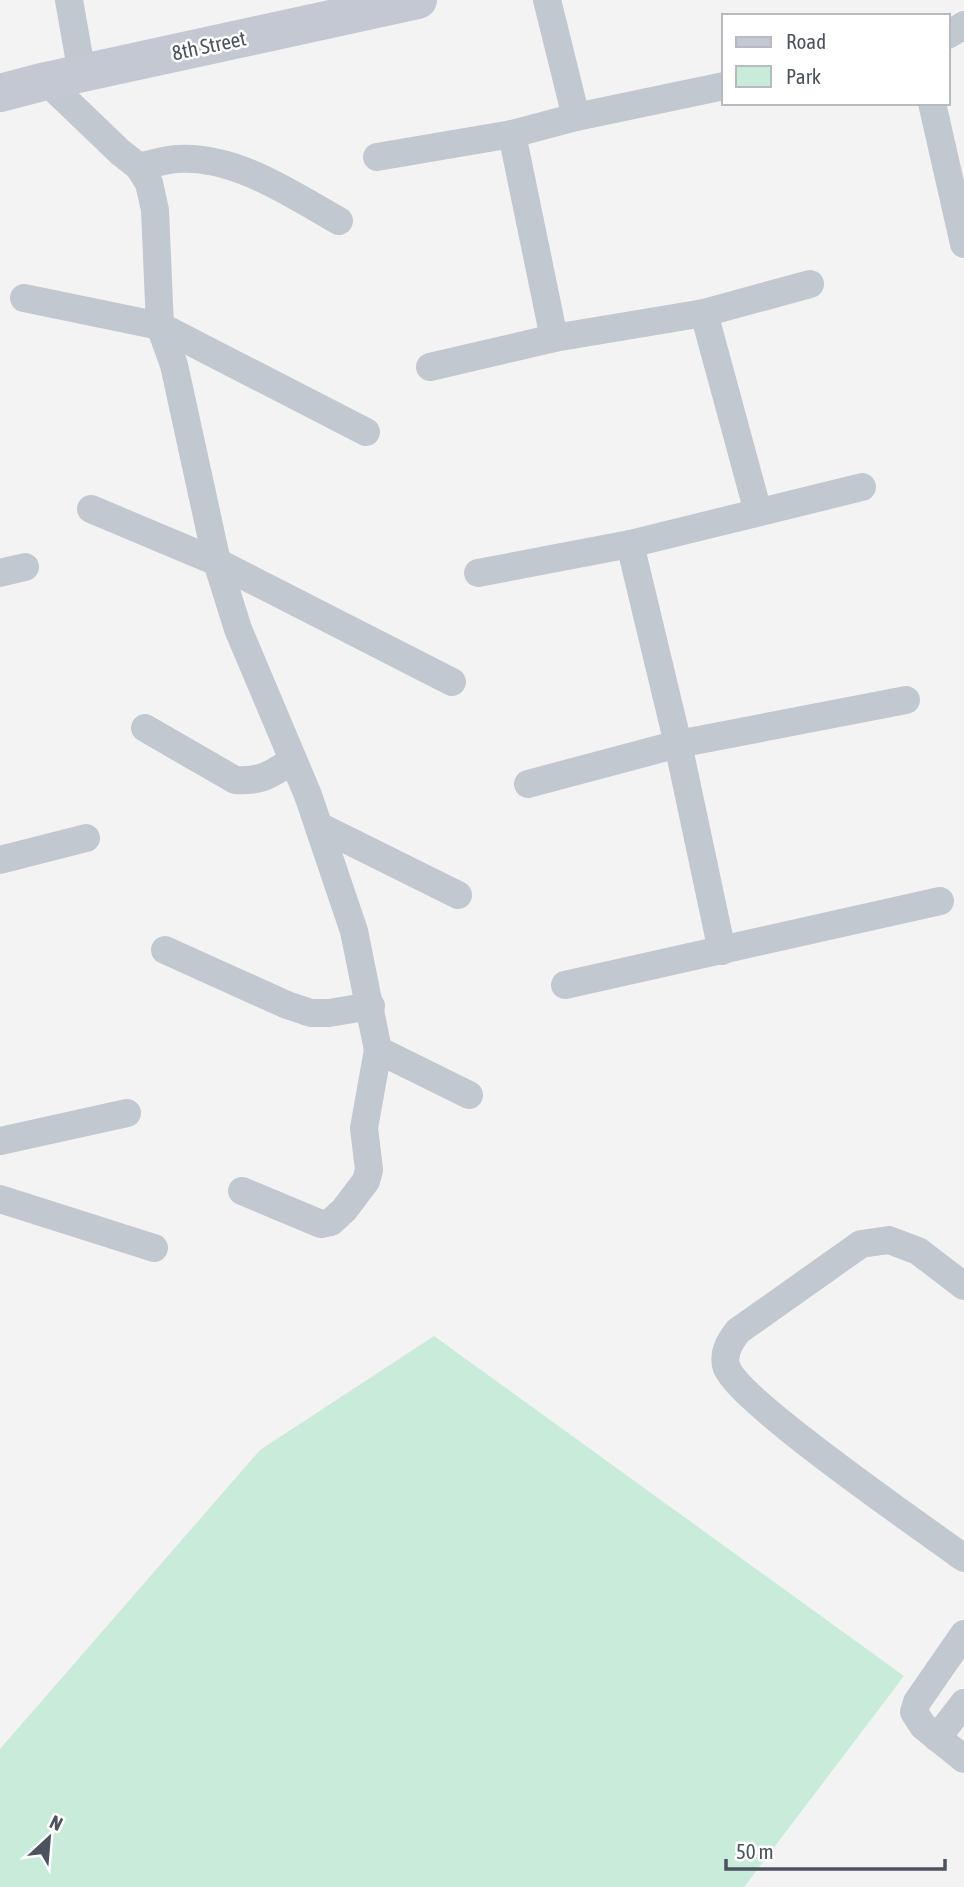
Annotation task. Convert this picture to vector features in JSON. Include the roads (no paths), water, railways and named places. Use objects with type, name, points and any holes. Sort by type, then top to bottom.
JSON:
[{"type":"street","points":[[69,0],[64,78],[120,152],[139,167],[149,183],[155,210],[160,326],[174,365],[217,562],[238,629],[319,825],[354,931],[378,1050],[364,1128],[369,1170],[366,1181],[344,1210],[331,1222],[321,1224],[242,1191]]},
{"type":"street","name":"8th Street","points":[[0,93],[418,0]]},
{"type":"street","points":[[547,0],[576,117]]},
{"type":"street","points":[[377,157],[512,134],[576,117],[722,86]]},
{"type":"street","points":[[932,105],[964,244]]},
{"type":"street","points":[[512,134],[554,338]]},
{"type":"street","points":[[139,167],[176,159],[199,159],[235,167],[288,192],[339,221]]},
{"type":"street","points":[[430,367],[554,338],[704,313],[810,284]]},
{"type":"street","points":[[24,298],[160,326],[366,432]]},
{"type":"street","points":[[704,313],[758,512]]},
{"type":"street","points":[[478,573],[630,544],[862,487]]},
{"type":"street","points":[[92,509],[217,562],[452,682]]},
{"type":"street","points":[[630,544],[678,744],[722,951]]},
{"type":"street","points":[[527,784],[678,744],[906,700]]},
{"type":"street","points":[[145,728],[235,780],[250,781],[268,777],[293,760]]},
{"type":"street","points":[[319,825],[458,895]]},
{"type":"street","points":[[0,860],[86,838]]},
{"type":"street","points":[[565,985],[940,901]]},
{"type":"street","points":[[165,950],[287,1005],[311,1013],[371,1006]]},
{"type":"street","points":[[378,1050],[469,1096]]},
{"type":"street","points":[[0,1141],[127,1113]]},
{"type":"street","points":[[0,1199],[153,1248]]},
{"type":"street","points":[[964,1286],[918,1251],[889,1240],[862,1244],[738,1331],[727,1346],[726,1365],[732,1379],[775,1419],[964,1558]]},
{"type":"street","points":[[964,1634],[917,1702],[914,1712],[918,1721],[964,1759]]},
{"type":"street","points":[[937,1738],[964,1703]]}]
